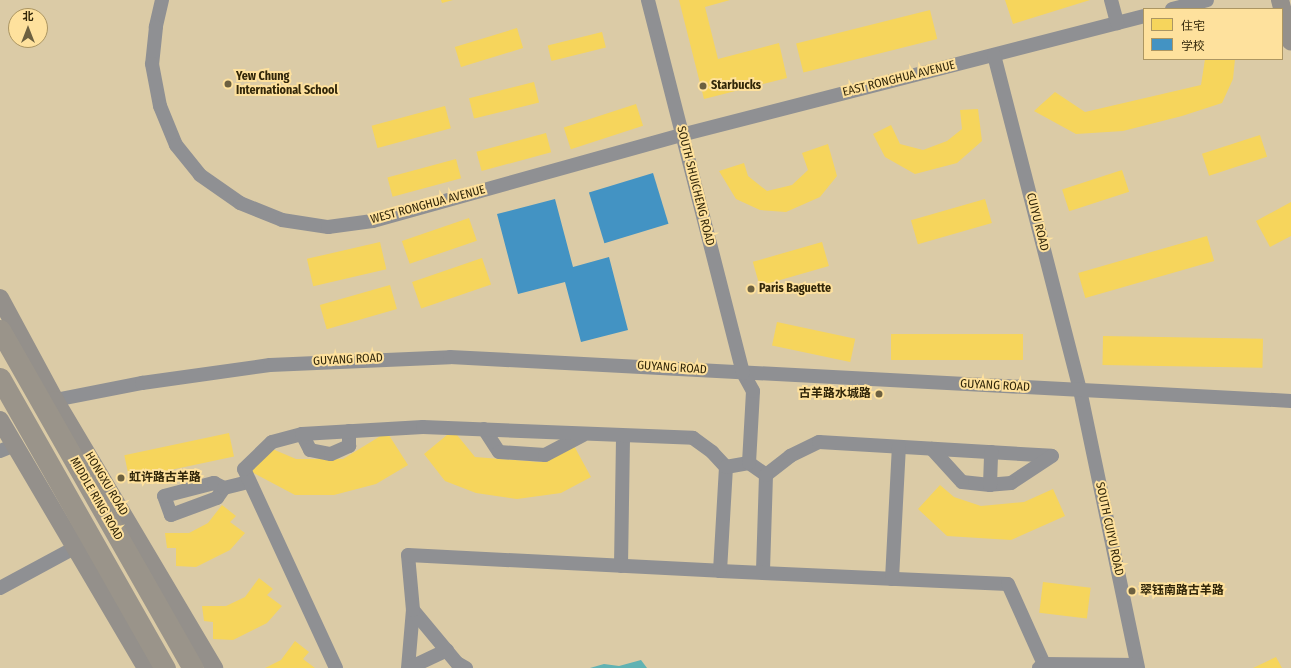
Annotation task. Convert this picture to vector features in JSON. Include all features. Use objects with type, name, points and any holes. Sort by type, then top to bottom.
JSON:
[{"type":"highway","name":"MIDDLE RING ROAD","points":[[0,330],[193,668]]},
{"type":"highway","name":"MIDDLE RING ROAD","points":[[0,378],[165,668]]},
{"type":"main road","points":[[1283,11],[1291,42]]},
{"type":"main road","name":"HONGXU ROAD","points":[[0,298],[56,400],[214,668]]},
{"type":"main road","points":[[0,420],[7,448],[74,548],[146,668]]},
{"type":"street","name":"WEST RONGHUA AVENUE","points":[[162,0],[156,27],[152,64],[160,106],[176,145],[206,179],[240,203],[282,220],[328,227],[373,222],[681,135]]},
{"type":"street","name":"SOUTH SHUICHENG ROAD","points":[[648,0],[681,135],[743,372],[753,391],[749,463]]},
{"type":"street","points":[[1111,0],[1117,23]]},
{"type":"street","points":[[1176,8],[1207,0]]},
{"type":"street","name":"EAST RONGHUA AVENUE","points":[[681,135],[1143,16]]},
{"type":"street","name":"CUIYU ROAD","points":[[994,54],[1080,390]]},
{"type":"street","name":"GUYANG ROAD","points":[[56,400],[210,372],[270,365],[389,358],[518,359],[1291,401]]},
{"type":"street","name":"SOUTH CUIYU ROAD","points":[[1080,390],[1138,666]]},
{"type":"street","points":[[336,668],[248,482],[244,469],[272,442],[302,434],[423,427],[623,437],[693,438],[712,452],[726,467],[720,571]]},
{"type":"street","points":[[484,429],[499,452],[545,455],[584,435]]},
{"type":"street","points":[[302,434],[310,450],[331,454],[349,446],[349,431]]},
{"type":"street","points":[[329,432],[331,454]]},
{"type":"street","points":[[530,432],[530,454]]},
{"type":"street","points":[[621,566],[623,437]]},
{"type":"street","points":[[762,573],[766,475],[790,456],[818,442],[1052,456],[1011,483],[990,485],[962,482],[932,449]]},
{"type":"street","points":[[892,579],[898,447]]},
{"type":"street","points":[[990,485],[991,452]]},
{"type":"street","points":[[726,467],[749,463],[766,475]]},
{"type":"street","points":[[224,488],[248,482]]},
{"type":"street","points":[[0,588],[74,548]]},
{"type":"street","points":[[447,650],[408,668],[413,610],[408,555],[1008,584],[1041,666],[1138,666]]},
{"type":"street","points":[[413,610],[447,650],[466,668]]},
{"type":"water","points":[[641,660],[647,668],[590,668],[604,664],[619,666]]},
{"type":"building: 住宅","points":[[441,0],[453,0],[442,3]]},
{"type":"building: 住宅","points":[[679,0],[730,0],[705,7],[718,59],[779,43],[787,78],[704,99]]},
{"type":"building: 住宅","points":[[1005,0],[1090,0],[1013,24]]},
{"type":"building: 住宅","points":[[930,10],[937,39],[803,72],[796,43]]},
{"type":"building: 住宅","points":[[517,28],[523,48],[461,67],[455,47]]},
{"type":"building: 住宅","points":[[602,32],[606,48],[552,61],[548,46]]},
{"type":"building: 住宅","points":[[1205,60],[1235,60],[1233,79],[1222,103],[1182,116],[1123,131],[1076,134],[1034,111],[1055,92],[1085,112],[1201,85]]},
{"type":"building: 住宅","points":[[534,82],[539,102],[474,119],[469,98]]},
{"type":"building: 住宅","points":[[636,104],[643,126],[571,149],[564,127]]},
{"type":"building: 住宅","points":[[445,106],[451,128],[378,148],[372,126]]},
{"type":"building: 住宅","points":[[978,109],[982,141],[957,163],[915,174],[885,157],[873,134],[891,125],[900,144],[923,150],[947,141],[962,129],[960,110]]},
{"type":"building: 住宅","points":[[546,133],[551,152],[482,171],[476,152]]},
{"type":"building: 住宅","points":[[1260,135],[1267,157],[1209,176],[1202,154]]},
{"type":"building: 住宅","points":[[828,144],[837,176],[820,197],[786,212],[760,210],[736,199],[719,171],[744,163],[748,176],[767,191],[792,185],[808,170],[802,153]]},
{"type":"building: 住宅","points":[[456,159],[461,178],[393,197],[387,177]]},
{"type":"building: 住宅","points":[[1122,170],[1129,192],[1069,211],[1062,189]]},
{"type":"building: 住宅","points":[[985,199],[992,223],[918,244],[911,220]]},
{"type":"building: 住宅","points":[[1291,202],[1291,236],[1270,247],[1256,221]]},
{"type":"building: 住宅","points":[[469,218],[477,241],[410,264],[402,241]]},
{"type":"building: 住宅","points":[[1207,236],[1214,261],[1085,298],[1078,273]]},
{"type":"building: 住宅","points":[[380,242],[386,269],[313,286],[307,259]]},
{"type":"building: 住宅","points":[[822,242],[829,266],[760,286],[753,262]]},
{"type":"building: 住宅","points":[[482,258],[491,284],[421,309],[412,282]]},
{"type":"building: 住宅","points":[[390,285],[397,309],[327,329],[320,305]]},
{"type":"building: 住宅","points":[[777,322],[855,339],[850,362],[772,345]]},
{"type":"building: 住宅","points":[[891,334],[1023,334],[1023,360],[891,360]]},
{"type":"building: 住宅","points":[[1103,336],[1263,339],[1262,368],[1102,365]]},
{"type":"building: 住宅","points":[[453,430],[475,457],[540,462],[573,444],[591,477],[561,493],[517,499],[476,493],[445,481],[424,454]]},
{"type":"building: 住宅","points":[[387,432],[408,465],[376,484],[334,495],[295,495],[248,470],[270,448],[296,459],[343,459]]},
{"type":"building: 住宅","points":[[229,433],[234,456],[129,479],[124,455]]},
{"type":"building: 住宅","points":[[940,485],[954,497],[981,506],[1024,502],[1053,489],[1065,516],[1011,540],[947,536],[918,509]]},
{"type":"building: 住宅","points":[[222,505],[236,516],[230,522],[245,533],[230,550],[196,567],[176,566],[176,548],[167,548],[165,533],[189,533],[208,523]]},
{"type":"building: 住宅","points":[[259,578],[273,589],[267,595],[282,606],[267,623],[233,640],[213,639],[213,622],[204,621],[202,606],[226,606],[245,597]]},
{"type":"building: 住宅","points":[[1043,582],[1091,588],[1087,619],[1039,613]]},
{"type":"building: 住宅","points":[[295,641],[309,652],[303,659],[315,668],[265,668],[281,660]]},
{"type":"building: 住宅","points":[[1276,657],[1282,668],[1253,668]]},
{"type":"building: 学校","points":[[653,173],[668,224],[604,243],[589,193]]},
{"type":"building: 学校","points":[[555,199],[573,267],[609,257],[628,330],[581,342],[565,282],[518,294],[497,214]]},
{"type":"place","name":"Yew Chung International School","points":[[228,84]]},
{"type":"place","name":"Starbucks","points":[[703,86]]},
{"type":"place","name":"Paris Baguette","points":[[751,289]]},
{"type":"place","name":"古羊路水城路","points":[[879,394]]},
{"type":"place","name":"虹许路古羊路","points":[[121,478]]},
{"type":"place","name":"翠钰南路古羊路","points":[[1132,591]]}]
